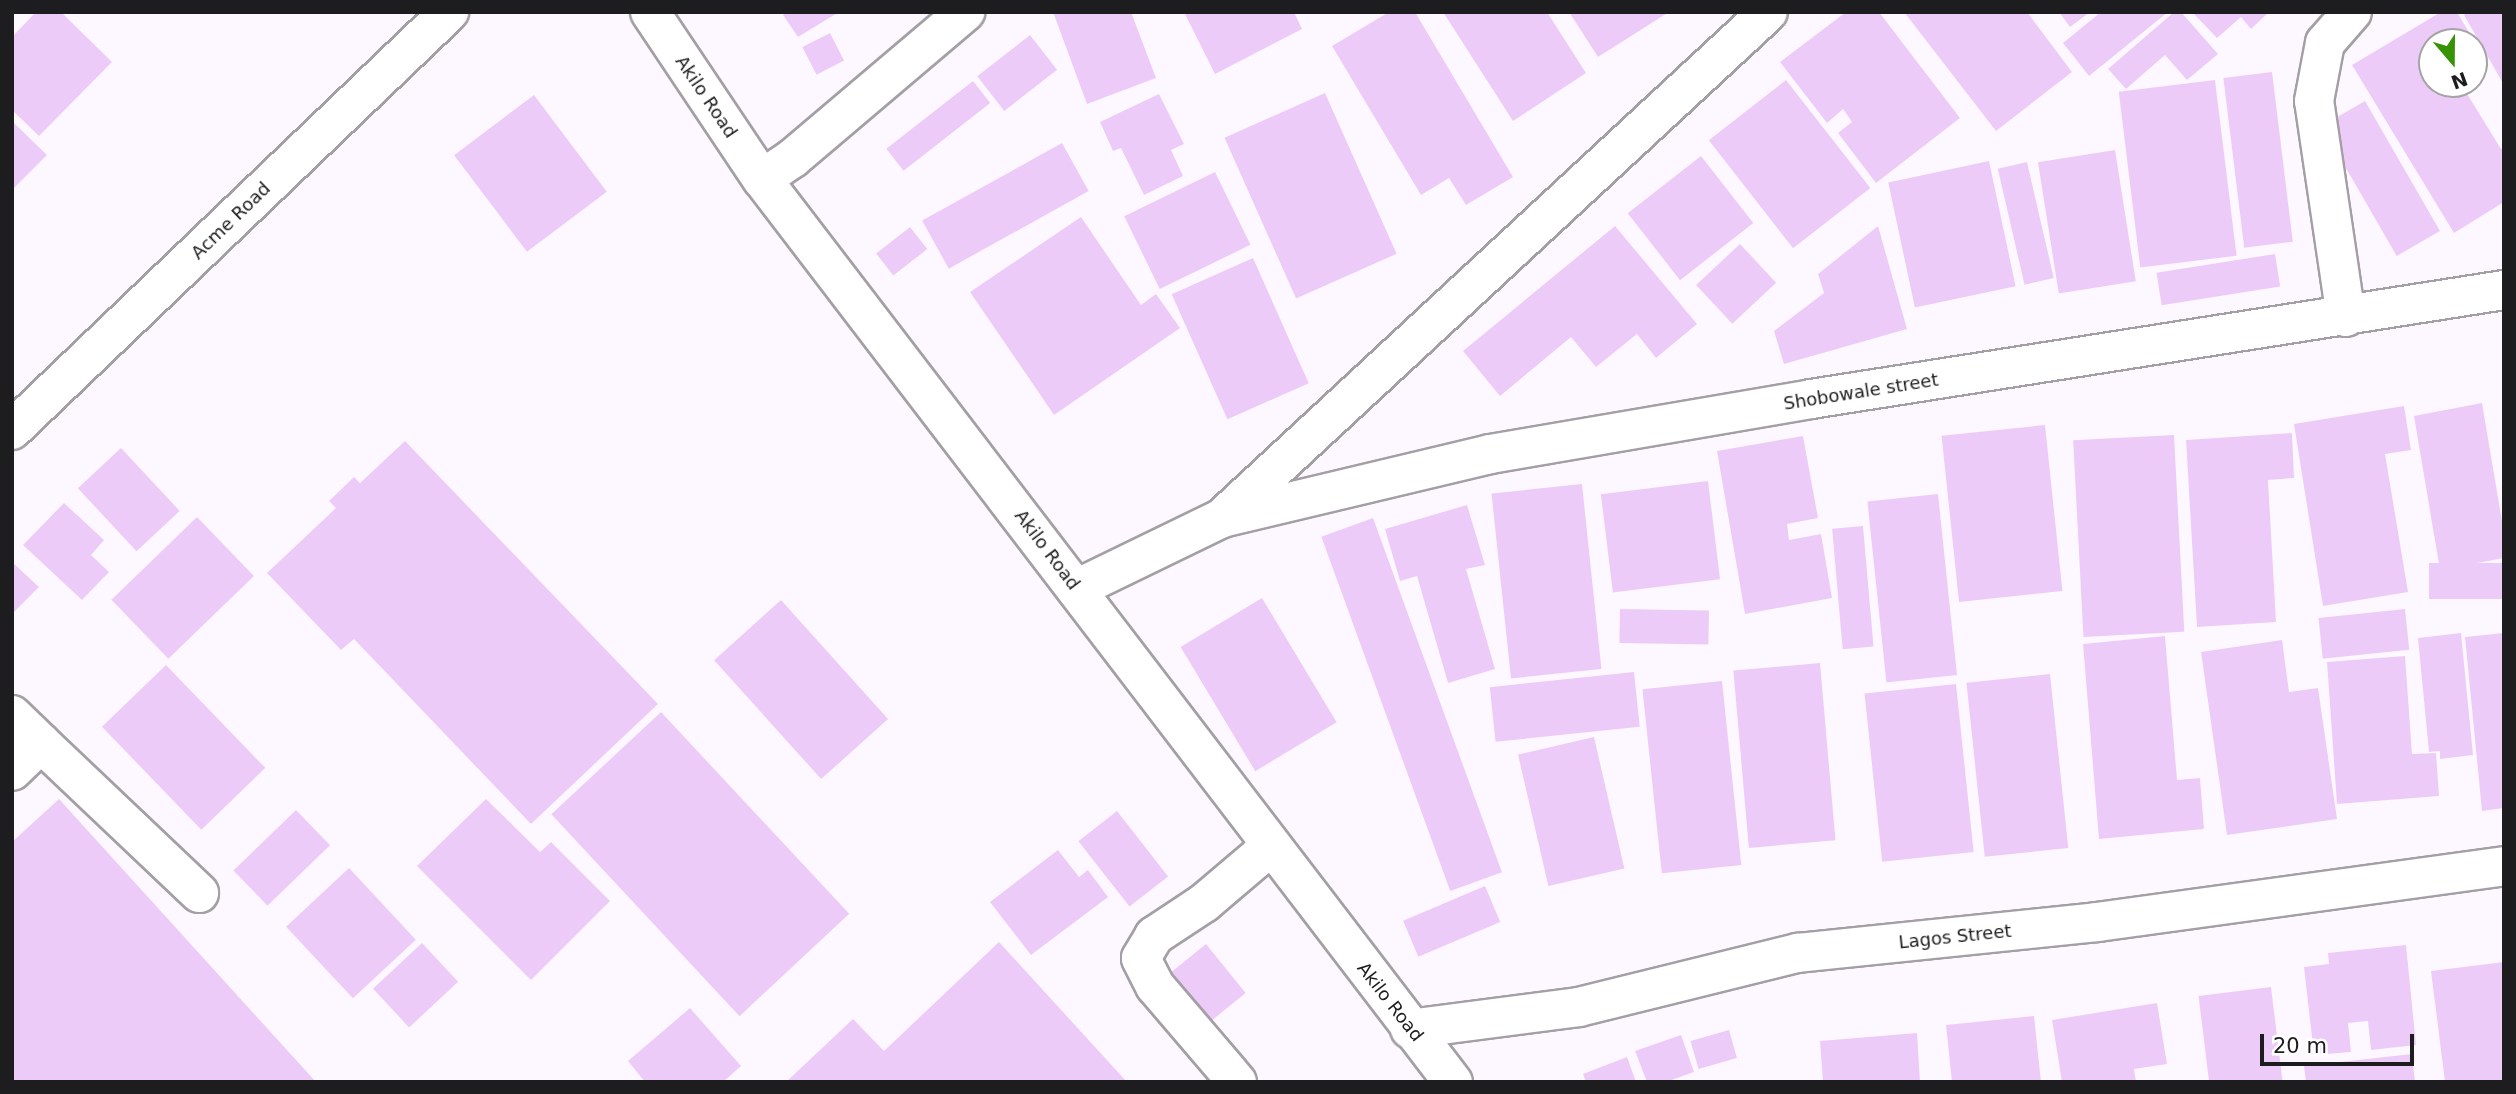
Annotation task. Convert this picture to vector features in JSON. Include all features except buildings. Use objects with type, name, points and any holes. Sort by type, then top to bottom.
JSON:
[{"type":"street","name":"Akilo Road","points":[[649,12],[762,179],[1453,1082]]},
{"type":"street","points":[[762,179],[793,158],[965,12]]},
{"type":"street","points":[[1076,589],[1222,518],[1768,12]]},
{"type":"street","points":[[2346,317],[2314,101],[2325,43],[2352,12]]},
{"type":"street","name":"Acme Road","points":[[12,430],[430,18]]},
{"type":"street","name":"Shobowale street","points":[[1222,518],[1503,452],[1811,399],[2346,317],[2504,290]]},
{"type":"street","points":[[12,715],[199,893]]},
{"type":"street","points":[[12,771],[41,743]]},
{"type":"street","points":[[1237,1082],[1155,986],[1141,958],[1154,936],[1204,903],[1271,846]]},
{"type":"street","name":"Lagos Street","points":[[1410,1029],[1580,1007],[1798,953],[2097,922],[2504,866]]}]
